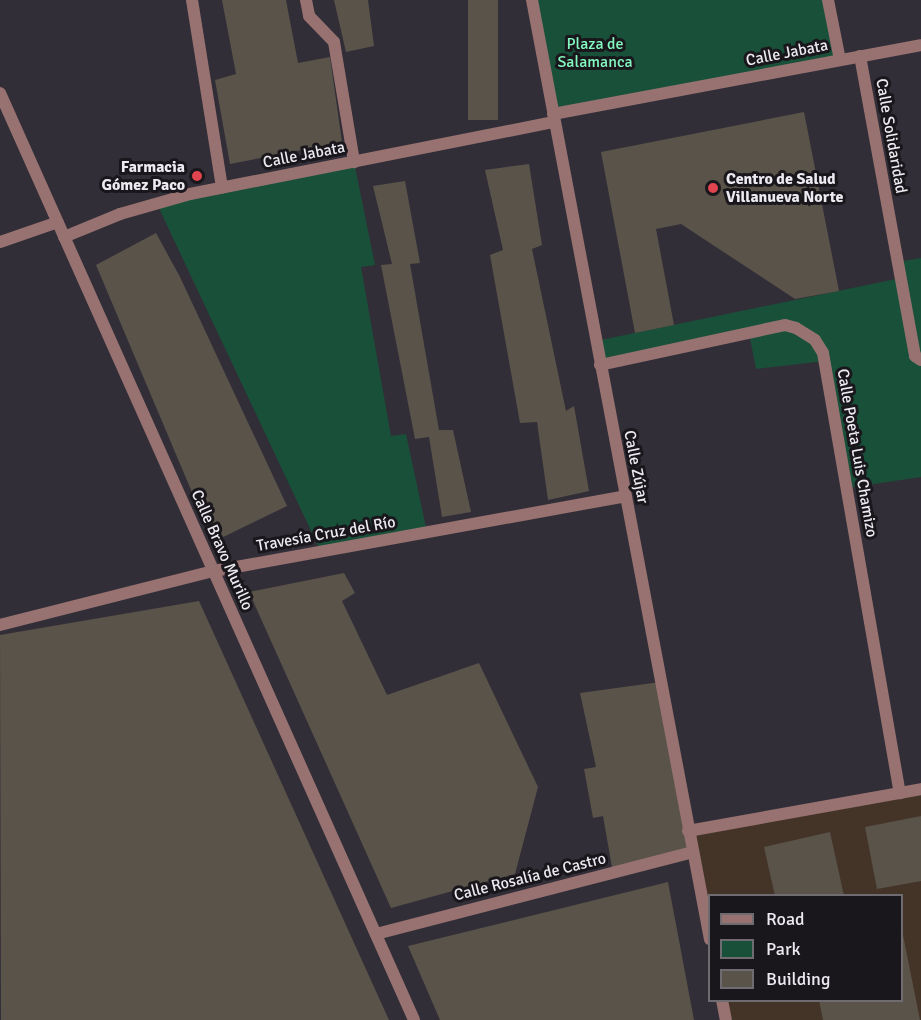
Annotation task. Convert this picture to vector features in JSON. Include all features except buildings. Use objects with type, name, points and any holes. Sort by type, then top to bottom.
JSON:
[{"type":"street","points":[[192,0],[222,188]]},
{"type":"street","points":[[306,0],[309,16],[334,42],[354,162]]},
{"type":"street","name":"Calle Zújar","points":[[532,0],[708,929]]},
{"type":"street","points":[[828,0],[840,60]]},
{"type":"street","name":"Calle Jabata","points":[[64,237],[120,214],[222,188],[554,118],[921,45]]},
{"type":"street","name":"Calle Solidaridad","points":[[860,57],[915,356],[921,360]]},
{"type":"street","name":"Calle Bravo Murillo","points":[[0,93],[414,1020]]},
{"type":"street","points":[[0,242],[58,222]]},
{"type":"street","name":"Calle Poeta Luis Chamizo","points":[[600,365],[784,325],[796,328],[814,340],[824,353],[900,793]]},
{"type":"street","name":"Travesía Cruz del Río","points":[[0,625],[214,571],[625,496]]},
{"type":"street","points":[[688,831],[921,789]]},
{"type":"street","name":"Calle Rosalía de Castro","points":[[376,934],[693,852]]},
{"type":"street","points":[[722,1002],[726,1020]]},
{"type":"shaded area","points":[[921,789],[921,1020],[726,1020],[722,1002],[903,1002],[903,894],[708,894],[708,934],[688,831]]},
{"type":"green space","name":"Plaza de Salamanca","points":[[532,0],[828,0],[840,60],[553,114]]},
{"type":"green space","points":[[354,162],[375,265],[361,267],[391,436],[406,434],[427,532],[321,552],[157,204]]},
{"type":"green space","points":[[921,258],[921,477],[847,488],[825,361],[756,369],[749,333],[600,365],[596,341],[901,278],[898,262]]},
{"type":"place","name":"Farmacia Gómez Paco","points":[[197,176]]},
{"type":"place","name":"Centro de Salud Villanueva Norte","points":[[713,188]]}]
